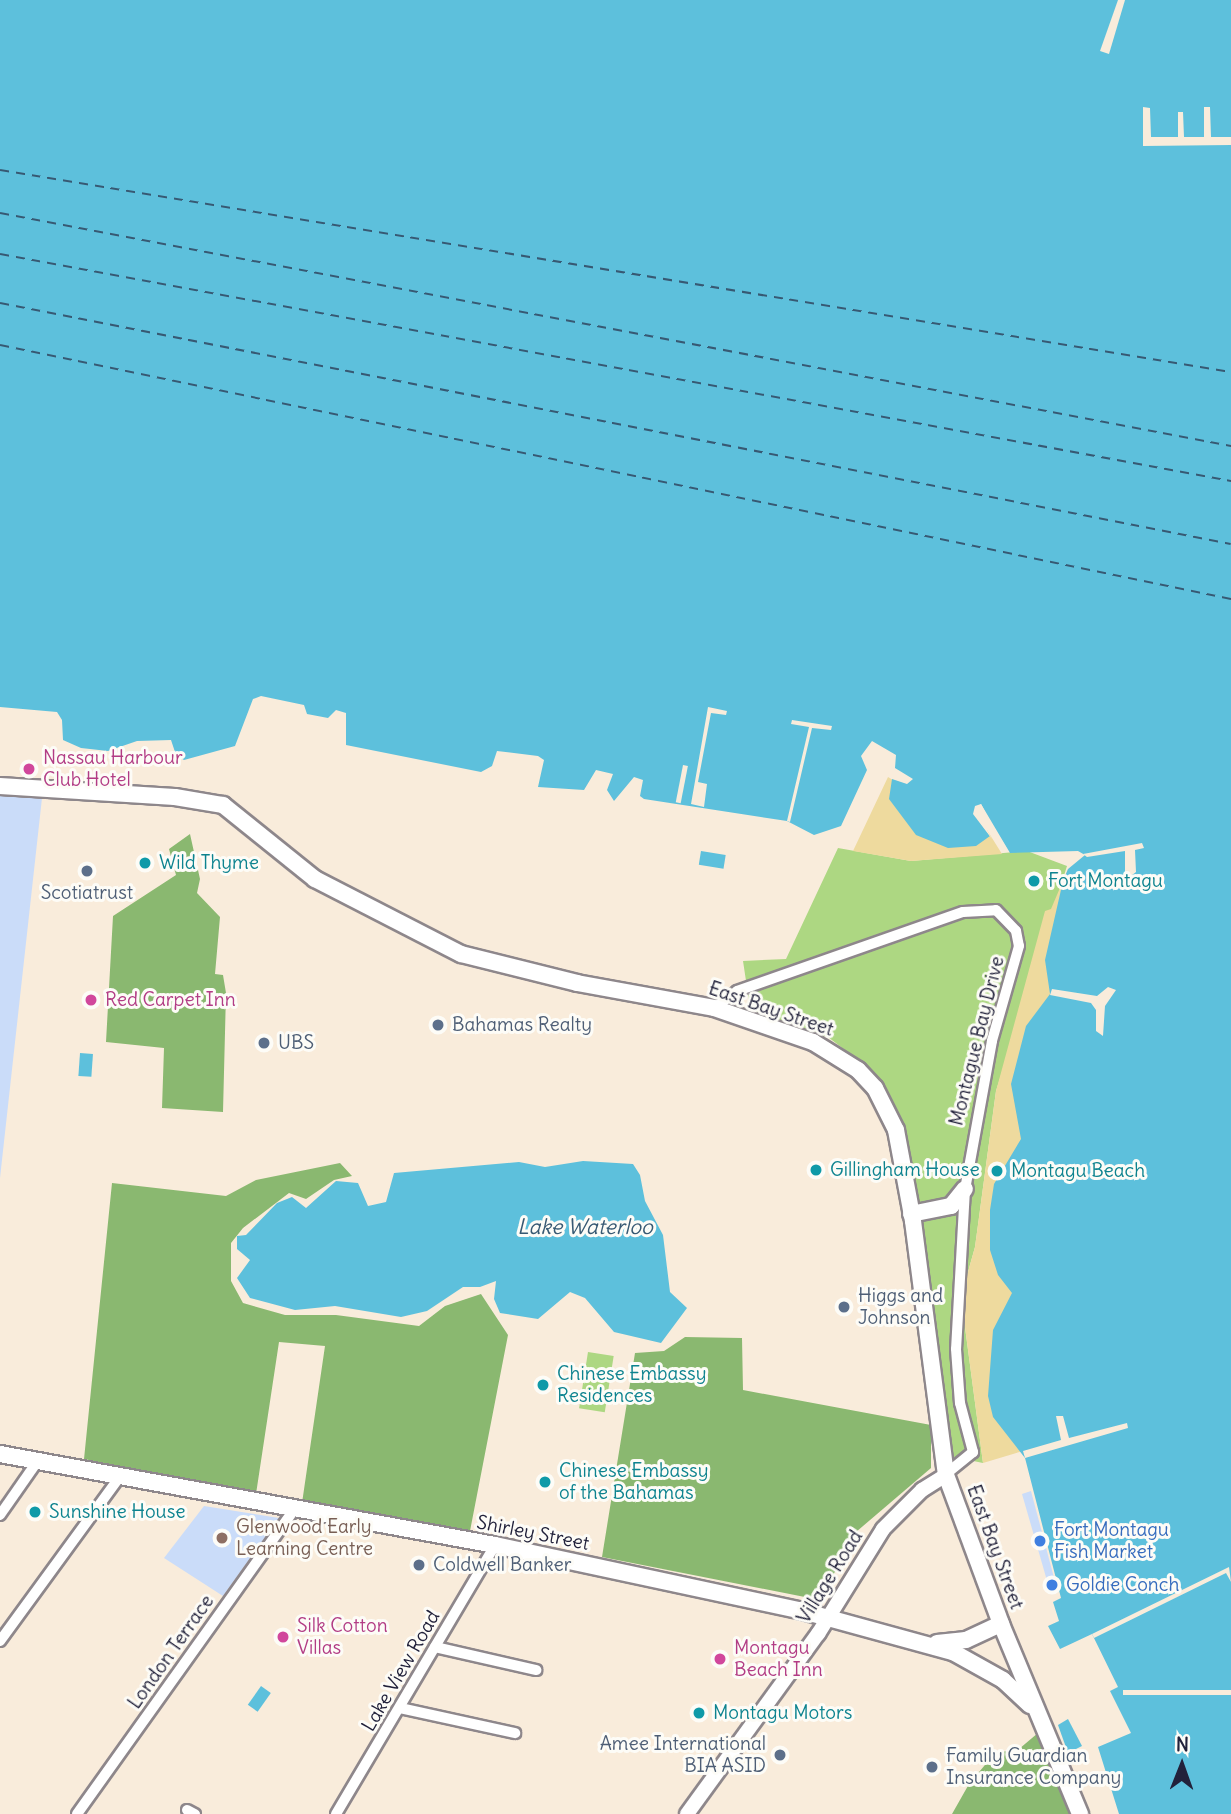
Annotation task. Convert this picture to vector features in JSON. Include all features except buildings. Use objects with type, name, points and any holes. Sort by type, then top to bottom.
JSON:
[{"type":"highway","name":"East Bay Street","points":[[0,786],[176,796],[223,805],[305,873],[461,954],[577,983],[714,1008],[813,1042],[858,1070],[875,1088],[896,1130],[911,1214],[946,1475],[1001,1625],[1080,1814]]},
{"type":"highway","points":[[911,1214],[951,1206],[965,1189]]},
{"type":"highway","name":"Shirley Street","points":[[0,1454],[118,1479],[495,1545],[928,1642],[1003,1680],[1037,1711]]},
{"type":"highway","points":[[928,1642],[966,1640],[1001,1625]]},
{"type":"main road","name":"Village Road","points":[[687,1814],[828,1618],[883,1529],[922,1490],[946,1475]]},
{"type":"street","name":"Montague Bay Drive","points":[[714,1008],[737,991],[947,916],[979,907],[1008,918],[1019,946],[989,1054],[965,1189],[956,1349],[960,1402],[973,1452],[946,1475]]},
{"type":"street","points":[[0,1515],[37,1462]]},
{"type":"street","points":[[0,1641],[118,1479]]},
{"type":"street","name":"London Terrace","points":[[77,1814],[294,1510]]},
{"type":"street","name":"Lake View Road","points":[[336,1814],[495,1545]]},
{"type":"street","points":[[435,1647],[536,1670]]},
{"type":"street","points":[[400,1708],[514,1733]]},
{"type":"shaded area","points":[[0,794],[42,798],[0,1178]]},
{"type":"shaded area","name":"Fort Montagu Fish Market","points":[[1031,1491],[1057,1589],[1050,1591],[1022,1494]]},
{"type":"shaded area","name":"Glenwood Early Learning Centre","points":[[204,1506],[279,1518],[223,1596],[164,1558]]},
{"type":"green space","points":[[190,834],[200,879],[197,893],[220,917],[215,974],[223,975],[226,993],[223,1112],[162,1108],[164,1048],[106,1042],[113,916],[176,875],[169,849]]},
{"type":"green space","name":"Fort Montagu","points":[[838,848],[911,861],[1027,851],[1067,866],[996,1091],[975,1247],[961,1297],[983,1463],[949,1456],[918,1204],[903,1123],[871,1070],[828,1037],[751,1014],[743,961],[786,959]]},
{"type":"green space","points":[[340,1163],[352,1176],[334,1180],[306,1199],[289,1193],[243,1228],[231,1243],[231,1281],[243,1303],[285,1315],[336,1315],[419,1326],[445,1306],[481,1294],[508,1335],[470,1531],[302,1503],[325,1346],[279,1342],[256,1494],[84,1459],[112,1183],[226,1196],[256,1180]]},
{"type":"green space","points":[[685,1337],[742,1338],[743,1390],[931,1425],[931,1468],[856,1532],[820,1600],[602,1557],[635,1353],[664,1351]]},
{"type":"green space","points":[[588,1352],[614,1356],[605,1412],[579,1408]]},
{"type":"green space","points":[[1038,1733],[1071,1814],[952,1814],[969,1784],[995,1753],[1019,1749]]},
{"type":"sand","points":[[888,777],[981,833],[987,830],[1002,854],[911,861],[853,851]]},
{"type":"sand","name":"Montagu Beach","points":[[1068,869],[1050,994],[1056,999],[1026,1129],[1013,1286],[1023,1451],[983,1463],[961,1297],[975,1247],[996,1091],[1045,911],[1051,909]]},
{"type":"water","points":[[0,0],[1231,0],[1231,1814],[1119,1814],[1098,1747],[1131,1733],[1110,1691],[1118,1687],[1092,1634],[1060,1649],[1048,1626],[1059,1621],[1053,1602],[1061,1598],[1025,1458],[993,1417],[988,1396],[993,1330],[1012,1293],[998,1275],[990,1250],[990,1210],[994,1184],[1021,1139],[1011,1084],[1026,1026],[1050,994],[1045,960],[1063,881],[1068,869],[1085,855],[1078,851],[1010,853],[981,804],[974,814],[990,836],[976,846],[948,848],[916,835],[889,799],[892,779],[907,784],[913,779],[895,768],[896,755],[872,741],[861,756],[867,770],[841,826],[814,835],[787,821],[644,799],[640,796],[643,780],[634,777],[614,801],[607,790],[613,774],[596,770],[584,790],[538,787],[544,760],[538,756],[497,751],[492,766],[481,772],[346,745],[346,713],[336,710],[328,718],[307,714],[304,705],[261,696],[253,699],[235,746],[184,760],[176,755],[171,740],[137,741],[108,751],[81,748],[63,740],[62,720],[57,712],[0,707]]},
{"type":"water","points":[[701,851],[726,855],[724,869],[699,865]]},
{"type":"water","points":[[80,1053],[93,1054],[91,1077],[78,1076]]},
{"type":"water","name":"Lake Waterloo","points":[[583,1161],[633,1164],[640,1175],[645,1201],[663,1235],[670,1292],[687,1308],[661,1343],[614,1332],[585,1298],[570,1292],[538,1319],[500,1313],[494,1299],[496,1281],[480,1287],[463,1287],[427,1311],[401,1317],[335,1306],[295,1310],[250,1298],[237,1278],[250,1260],[237,1249],[237,1236],[246,1235],[277,1203],[292,1197],[306,1208],[336,1181],[358,1183],[368,1206],[386,1202],[394,1173],[519,1162],[545,1167]]},
{"type":"water","points":[[261,1686],[271,1693],[258,1712],[248,1705]]},
{"type":"water","points":[[1068,1719],[1082,1746],[1068,1753],[1058,1725]]},
{"type":"pier","points":[[1118,0],[1125,0],[1109,54],[1100,51]]},
{"type":"pier","points":[[1143,107],[1150,108],[1151,137],[1178,137],[1178,112],[1183,112],[1184,137],[1204,137],[1204,107],[1210,107],[1211,137],[1231,137],[1231,145],[1143,146]]},
{"type":"pier","points":[[708,707],[727,711],[726,715],[711,713],[698,782],[707,784],[704,807],[691,804]]},
{"type":"pier","points":[[792,720],[832,726],[831,730],[812,728],[790,822],[787,821],[809,727],[791,724]]},
{"type":"pier","points":[[683,765],[688,766],[681,803],[676,802]]},
{"type":"pier","points":[[981,804],[1010,853],[980,808],[977,812],[992,839],[973,814],[975,806]]},
{"type":"pier","points":[[1142,843],[1144,848],[1135,850],[1136,872],[1131,876],[1125,872],[1125,851],[1087,857],[1083,854]]},
{"type":"pier","points":[[1108,987],[1116,990],[1105,1006],[1103,1036],[1096,1031],[1096,1010],[1091,1003],[1050,995],[1052,989],[1097,996]]},
{"type":"pier","points":[[1056,1416],[1063,1416],[1069,1438],[1127,1423],[1128,1428],[1025,1458],[1023,1451],[1061,1440]]},
{"type":"pier","points":[[1229,1567],[1231,1582],[1226,1573],[1094,1638],[1092,1634]]},
{"type":"pier","points":[[1123,1690],[1231,1690],[1231,1695],[1123,1695]]},
{"type":"ferry route","points":[[0,170],[1231,372]]},
{"type":"ferry route","points":[[0,213],[1231,446]]},
{"type":"ferry route","points":[[0,254],[1231,481]]},
{"type":"ferry route","points":[[0,303],[1231,544]]},
{"type":"ferry route","points":[[0,345],[1231,599]]},
{"type":"place","name":"Nassau Harbour Club Hotel","points":[[29,769]]},
{"type":"place","name":"Wild Thyme","points":[[145,863]]},
{"type":"place","name":"Scotiatrust","points":[[87,871]]},
{"type":"place","name":"Fort Montagu","points":[[1034,881]]},
{"type":"place","name":"Red Carpet Inn","points":[[91,1000]]},
{"type":"place","name":"Bahamas Realty","points":[[438,1025]]},
{"type":"place","name":"UBS","points":[[264,1043]]},
{"type":"place","name":"Gillingham House","points":[[816,1170]]},
{"type":"place","name":"Montagu Beach","points":[[997,1171]]},
{"type":"place","name":"Higgs and Johnson","points":[[844,1307]]},
{"type":"place","name":"Chinese Embassy Residences","points":[[543,1385]]},
{"type":"place","name":"Chinese Embassy of the Bahamas","points":[[545,1482]]},
{"type":"place","name":"Sunshine House","points":[[35,1512]]},
{"type":"place","name":"Glenwood Early Learning Centre","points":[[222,1538]]},
{"type":"place","name":"Fort Montagu Fish Market","points":[[1040,1541]]},
{"type":"place","name":"Coldwell Banker","points":[[419,1565]]},
{"type":"place","name":"Goldie Conch","points":[[1052,1585]]},
{"type":"place","name":"Silk Cotton Villas","points":[[283,1637]]},
{"type":"place","name":"Montagu Beach Inn","points":[[720,1659]]},
{"type":"place","name":"Montagu Motors","points":[[699,1713]]},
{"type":"place","name":"Amee International BIA ASID","points":[[780,1755]]},
{"type":"place","name":"Family Guardian Insurance Company","points":[[932,1767]]}]
